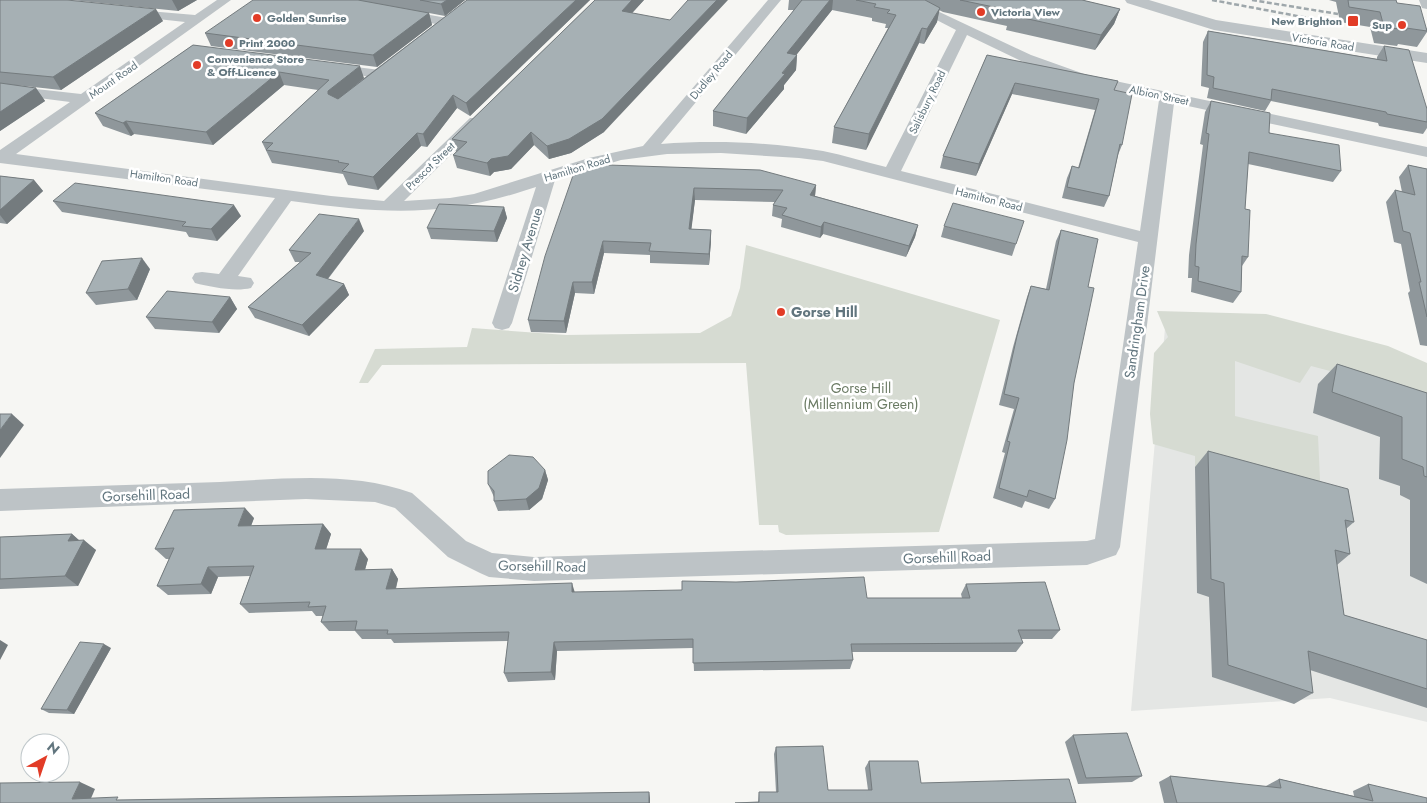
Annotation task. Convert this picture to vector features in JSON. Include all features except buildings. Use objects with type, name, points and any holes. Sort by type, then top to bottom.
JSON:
[{"type":"street","name":"Mount Road","points":[[1,158],[225,0]]},
{"type":"street","name":"Dudley Road","points":[[648,150],[775,0]]},
{"type":"street","name":"Albion Street","points":[[904,0],[963,29],[1060,72],[1167,97],[1427,152]]},
{"type":"street","name":"Victoria Road","points":[[1133,0],[1214,25],[1427,58]]},
{"type":"street","points":[[1425,0],[1427,6]]},
{"type":"street","points":[[113,10],[199,19]]},
{"type":"street","points":[[432,34],[461,11]]},
{"type":"street","points":[[390,12],[447,22]]},
{"type":"street","name":"Salisbury Road","points":[[891,174],[963,29]]},
{"type":"street","points":[[160,47],[177,49]]},
{"type":"street","points":[[365,87],[395,62]]},
{"type":"street","points":[[322,67],[380,74]]},
{"type":"street","points":[[0,90],[84,100]]},
{"type":"street","name":"Sandringham Drive","points":[[1107,548],[1167,97]]},
{"type":"street","name":"Prescot Street","points":[[388,206],[487,110]]},
{"type":"street","name":"Hamilton Road","points":[[1,158],[358,206],[425,206],[473,200],[581,165],[648,150],[667,148],[793,153],[823,156],[1148,239]]},
{"type":"street","name":"Sidney Avenue","points":[[502,323],[548,176]]},
{"type":"street","points":[[224,281],[286,195]]},
{"type":"street","points":[[202,278],[244,283]]},
{"type":"street","name":"Gorsehill Road","points":[[0,500],[306,489],[375,492],[402,500],[457,549],[490,564],[534,569],[1068,553],[1107,548]]},
{"type":"shaded area","points":[[1166,317],[1427,393],[1427,722],[1330,698],[1131,711]]},
{"type":"green space","name":"Gorse Hill (Millennium Green)","points":[[746,245],[1000,320],[939,532],[786,535],[779,532],[778,525],[759,525],[746,363],[382,365],[368,383],[359,383],[375,349],[467,347],[472,328],[566,335],[700,333],[731,316],[740,288]]},
{"type":"green space","points":[[1157,311],[1266,314],[1388,346],[1427,363],[1427,407],[1330,371],[1311,366],[1300,383],[1235,361],[1235,416],[1318,436],[1321,501],[1195,467],[1195,456],[1153,444],[1150,414],[1154,353],[1168,337]]},
{"type":"railway","points":[[1212,0],[1340,24]]},
{"type":"railway","points":[[1252,0],[1338,14]]},
{"type":"place","name":"Victoria View","points":[[981,12]]},
{"type":"place","name":"Golden Sunrise","points":[[257,18]]},
{"type":"place","name":"New Brighton","points":[[1353,21]]},
{"type":"place","name":"Sup","points":[[1402,25]]},
{"type":"place","name":"Print 2000","points":[[229,43]]},
{"type":"place","name":"Convenience Store & Off-Licence","points":[[197,65]]},
{"type":"place","name":"Gorse Hill","points":[[781,312]]}]
